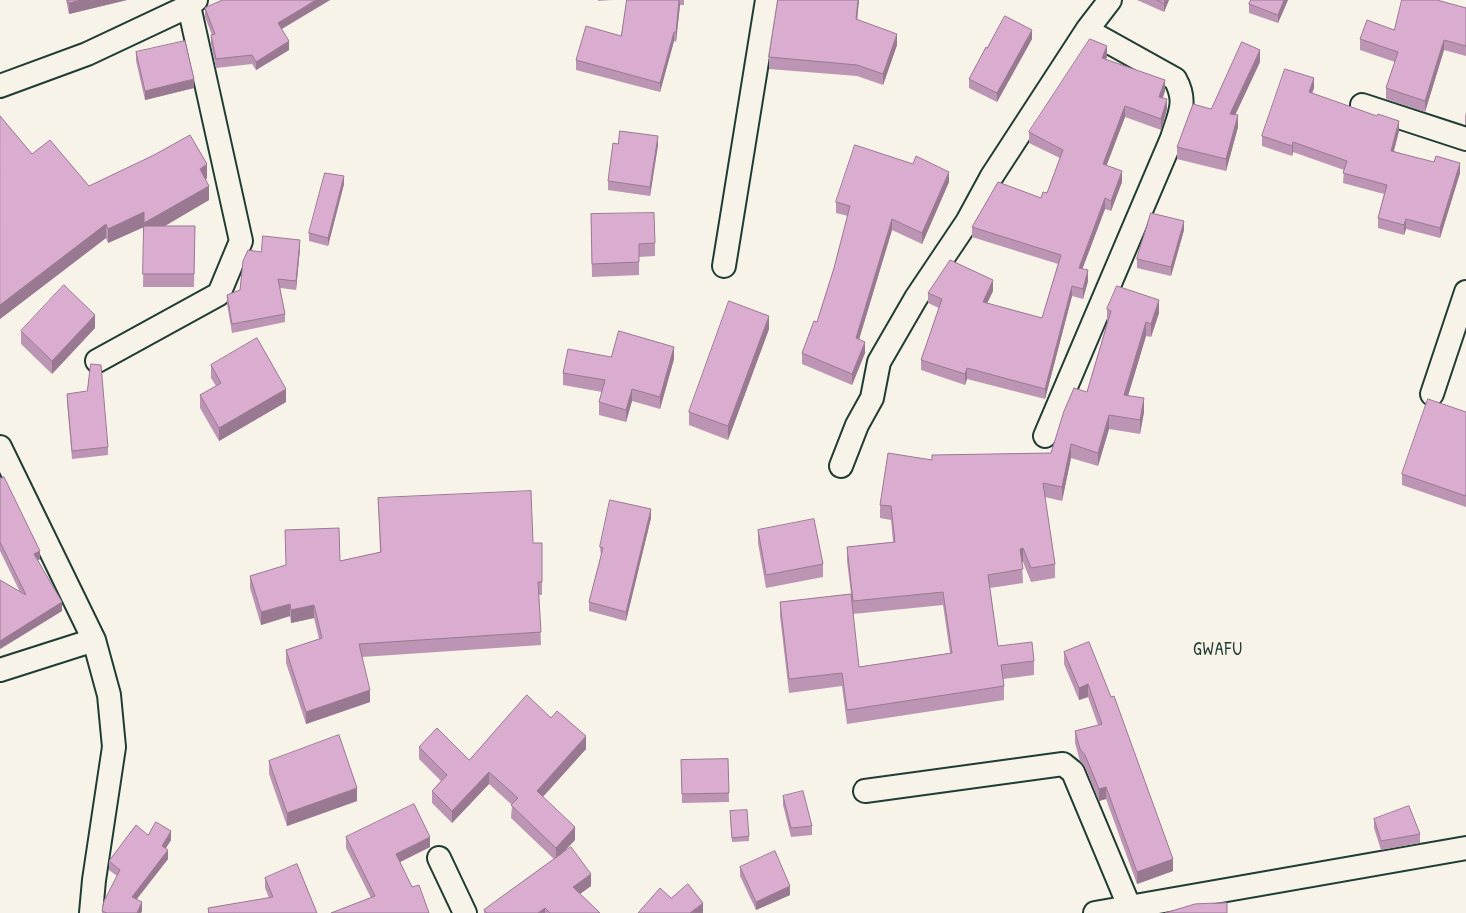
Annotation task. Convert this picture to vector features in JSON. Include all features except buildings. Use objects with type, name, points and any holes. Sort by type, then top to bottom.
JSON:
[{"type":"street","points":[[724,266],[767,0]]},
{"type":"street","points":[[841,466],[857,425],[872,398],[879,362],[916,298],[967,222],[992,176],[1087,30],[1110,0]]},
{"type":"street","points":[[0,86],[87,54],[193,3],[241,241],[220,294],[97,361]]},
{"type":"street","points":[[1045,436],[1172,138],[1183,102],[1181,90],[1175,79],[1087,30]]},
{"type":"street","points":[[1362,105],[1466,139]]},
{"type":"street","points":[[1432,394],[1466,292]]},
{"type":"street","points":[[0,447],[94,640],[109,695],[114,747],[91,913]]},
{"type":"street","points":[[0,670],[94,640]]},
{"type":"street","points":[[865,792],[1063,764],[1073,772],[1131,910]]},
{"type":"street","points":[[1095,913],[1131,910],[1466,848]]},
{"type":"street","points":[[438,858],[465,913]]},
{"type":"district","name":"GWAFU","points":[[1218,650]]}]
